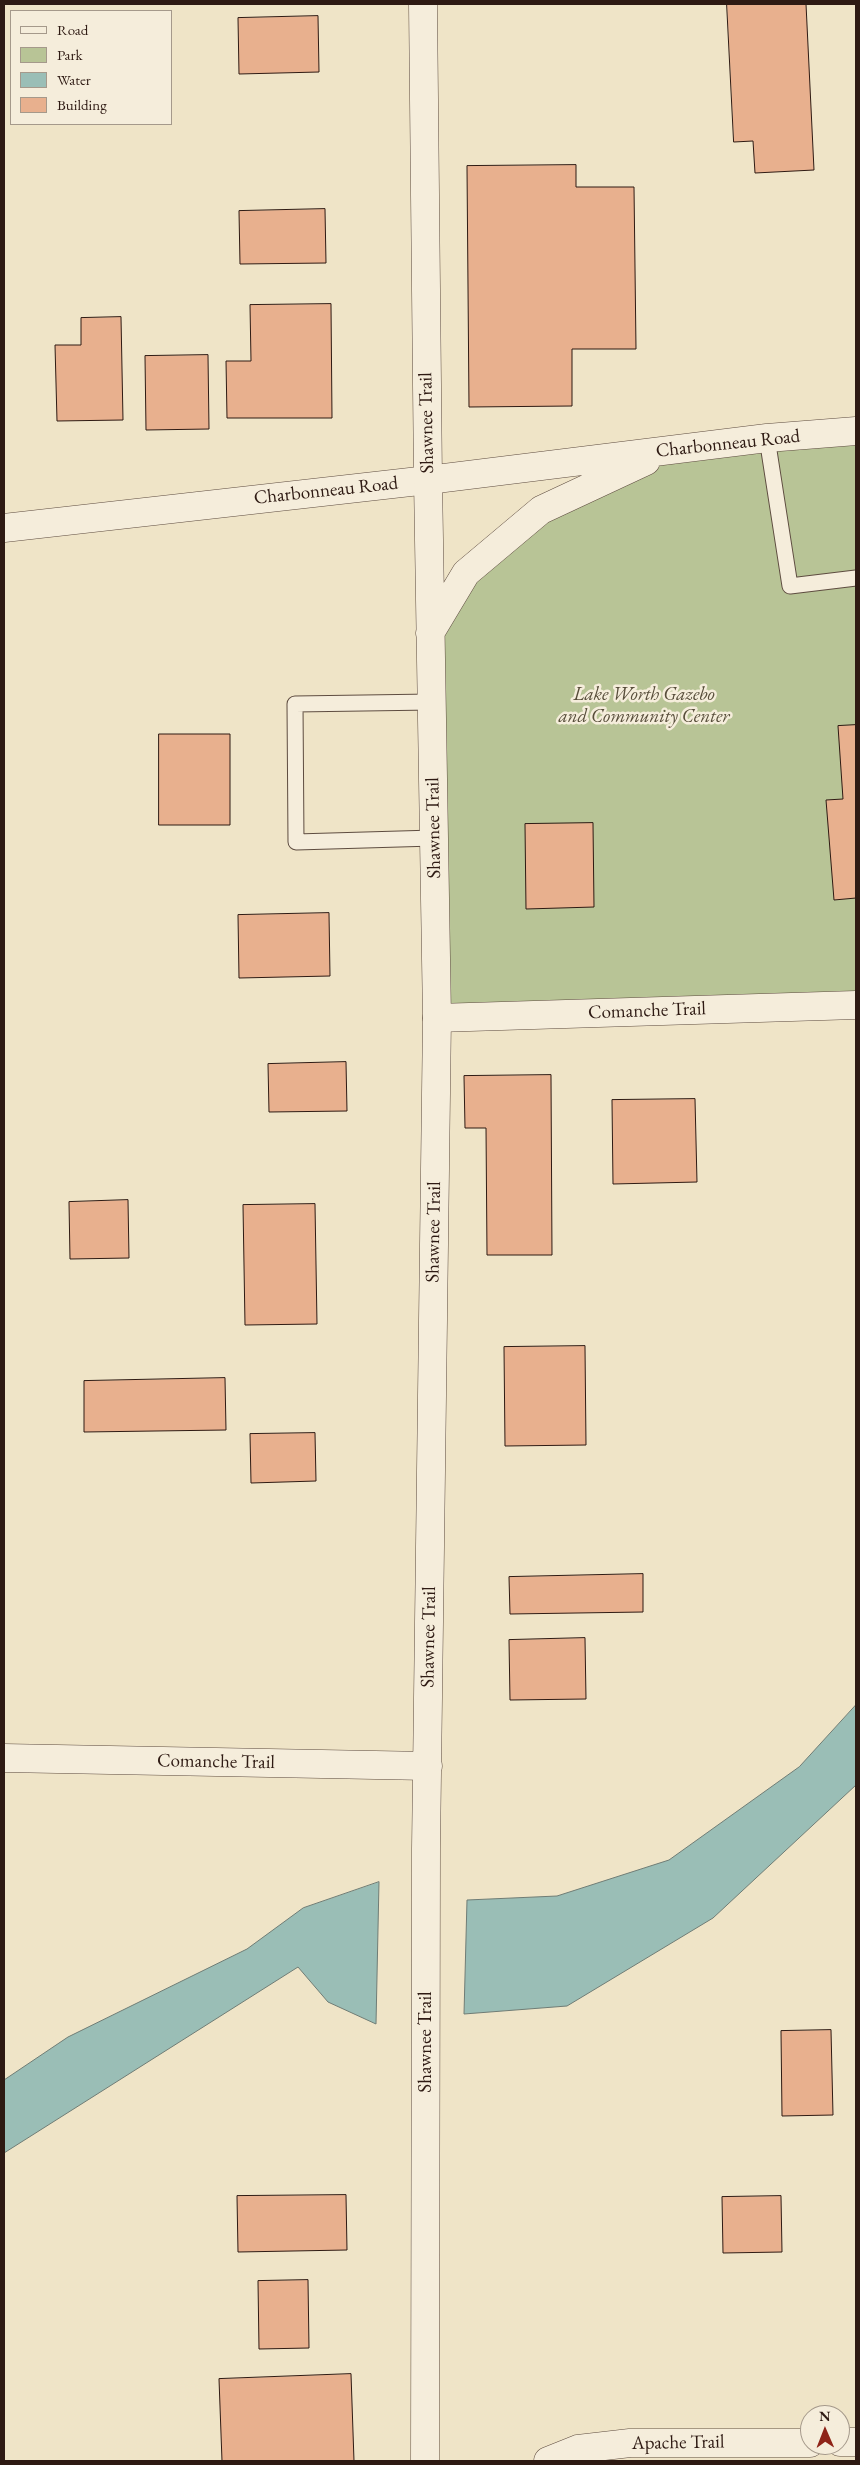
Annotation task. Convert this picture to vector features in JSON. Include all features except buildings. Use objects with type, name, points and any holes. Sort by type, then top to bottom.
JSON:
[{"type":"street","name":"Shawnee Trail","points":[[424,4],[428,480],[437,1018],[426,1848],[425,2461]]},
{"type":"street","name":"Charbonneau Road","points":[[4,528],[428,480],[767,438],[856,430]]},
{"type":"street","points":[[430,633],[466,573],[541,510],[669,450]]},
{"type":"street","name":"Comanche Trail","points":[[437,1018],[856,1005]]},
{"type":"street","name":"Comanche Trail","points":[[4,1758],[428,1766]]},
{"type":"street","name":"Apache Trail","points":[[548,2461],[578,2449],[630,2443],[800,2442]]},
{"type":"lane","points":[[767,438],[790,586],[856,578]]},
{"type":"lane","points":[[432,702],[295,704],[296,842],[434,838]]},
{"type":"green space","name":"Lake Worth Gazebo and Community Center","points":[[856,432],[856,1005],[437,1018],[430,633],[503,541],[669,450]]},
{"type":"water","points":[[856,1705],[856,1785],[713,1918],[567,2006],[464,2014],[467,1900],[557,1896],[669,1860],[799,1767]]},
{"type":"water","points":[[379,1882],[376,2024],[328,2002],[298,1967],[4,2153],[4,2080],[68,2037],[247,1949],[303,1908]]}]
